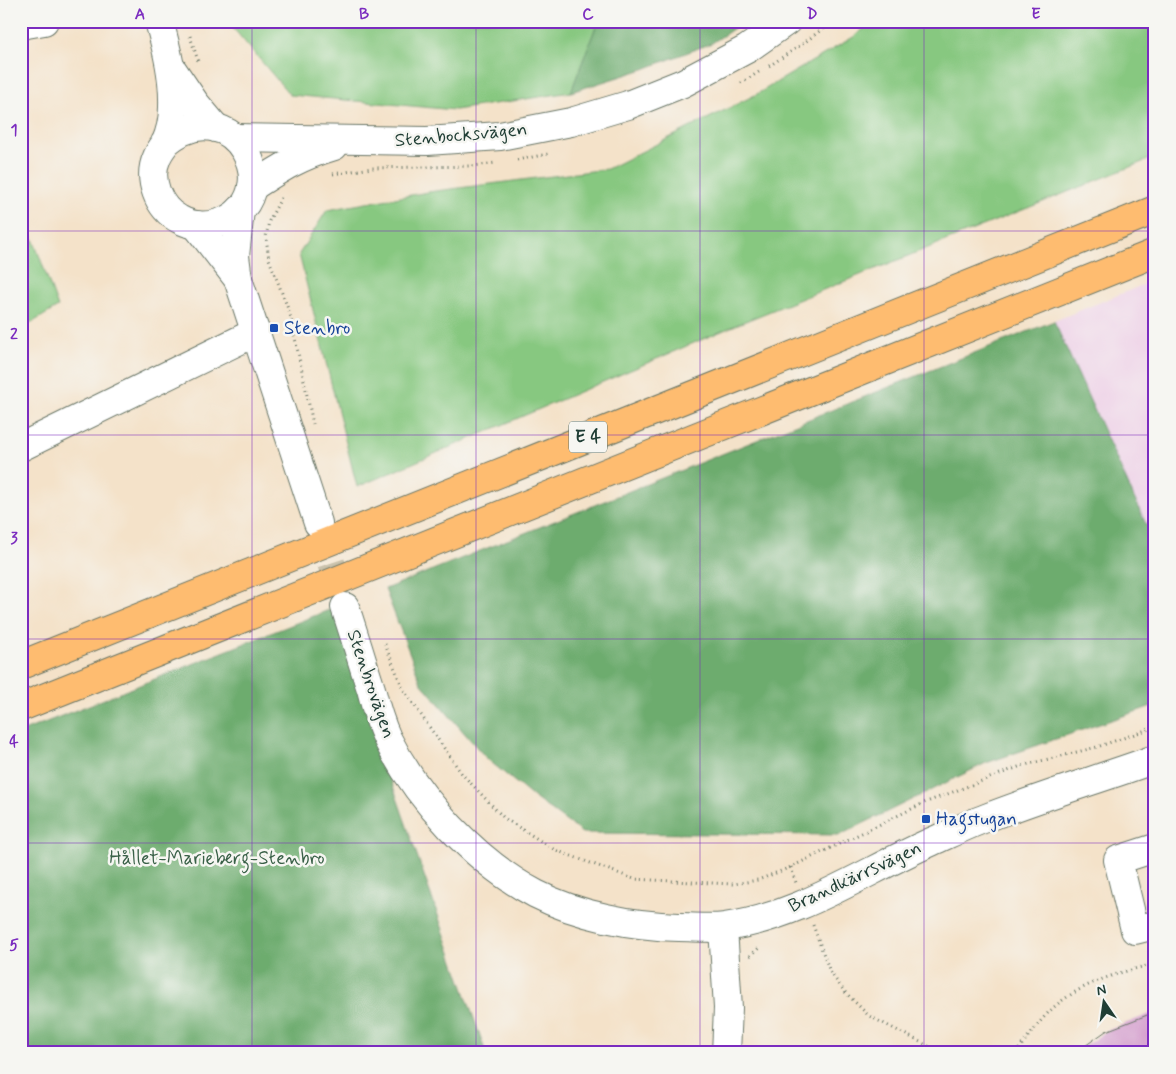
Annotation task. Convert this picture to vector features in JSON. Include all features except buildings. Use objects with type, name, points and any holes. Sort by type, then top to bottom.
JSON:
[{"type":"highway","name":"E 4","points":[[21,665],[1155,210]]},
{"type":"highway","name":"E 4","points":[[21,707],[1155,254]]},
{"type":"street","points":[[21,25],[44,21]]},
{"type":"street","points":[[160,21],[171,68],[173,107],[172,123],[165,142],[156,158],[153,176],[156,193],[165,208],[179,220],[196,225],[212,225],[227,220],[246,198]]},
{"type":"street","name":"Stenbocksvägen","points":[[226,133],[350,141],[427,141],[500,136],[571,122],[628,105],[683,83],[747,49],[787,21]]},
{"type":"street","points":[[171,68],[195,103],[226,133],[241,143],[249,156],[253,171],[235,256],[238,279],[318,523]]},
{"type":"street","points":[[165,142],[176,133],[202,126],[226,133]]},
{"type":"street","name":"Stenbocksvägen","points":[[246,198],[287,163],[316,151],[350,141]]},
{"type":"street","points":[[196,225],[238,279]]},
{"type":"street","points":[[21,447],[256,332]]},
{"type":"street","name":"Stenbrovägen","points":[[345,607],[373,698],[390,743],[422,793],[455,833],[487,861],[536,894],[591,914],[614,920],[663,927],[723,928]]},
{"type":"street","name":"Brandkärrsvägen","points":[[723,928],[757,920],[807,918],[895,858],[986,818],[1155,759]]},
{"type":"street","points":[[1155,848],[1118,860],[1135,930],[1155,924]]},
{"type":"street","points":[[723,928],[728,1008],[726,1053]]},
{"type":"path","points":[[189,30],[200,66]]},
{"type":"path","points":[[287,163],[294,185],[286,191],[268,221],[266,237],[269,260],[290,314],[314,429]]},
{"type":"path","points":[[381,635],[403,688],[462,774],[504,818],[555,850],[634,879],[734,884],[758,880],[791,867],[924,803],[1021,766],[1097,747],[1155,727]]},
{"type":"path","points":[[791,867],[807,918],[830,972],[844,992],[869,1016],[942,1053]]},
{"type":"path","points":[[747,960],[756,949],[764,944]]},
{"type":"path","points":[[1016,1053],[1053,1008],[1083,987],[1124,971],[1155,964]]},
{"type":"shaded area","points":[[1155,280],[1155,544],[1054,321]]},
{"type":"green space","points":[[227,21],[598,21],[571,92],[455,110],[290,95]]},
{"type":"green space","points":[[598,21],[745,21],[712,43],[644,69],[571,92]]},
{"type":"green space","points":[[873,21],[1155,21],[1155,157],[743,322],[357,487],[299,254],[327,210],[428,192],[607,169],[757,94],[855,36]]},
{"type":"green space","points":[[21,206],[58,307],[21,329]]},
{"type":"green space","points":[[1054,321],[1155,544],[1155,705],[986,763],[840,835],[582,833],[533,797],[486,758],[421,683],[385,589]]},
{"type":"green space","name":"Hållet-Marieberg-Stenbro","points":[[334,608],[380,749],[486,1053],[21,1053],[21,732]]},
{"type":"tunnel","points":[[318,523],[344,603]]},
{"type":"place","name":"Stenbro","points":[[274,328]]},
{"type":"place","name":"Hagstugan","points":[[926,819]]}]
